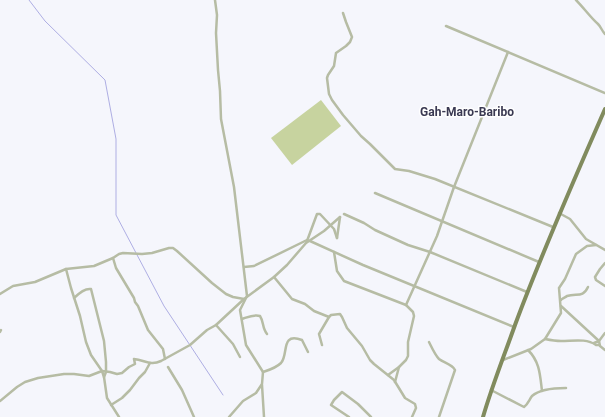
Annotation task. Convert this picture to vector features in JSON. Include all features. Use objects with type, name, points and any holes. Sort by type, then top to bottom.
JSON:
[{"type":"main road","points":[[483,417],[501,360],[527,292],[553,227],[605,109]]},
{"type":"street","points":[[215,0],[217,15],[216,33],[220,91],[220,119],[234,188],[247,296],[240,310],[246,345],[263,372],[262,384],[264,417]]},
{"type":"street","points":[[576,0],[605,34]]},
{"type":"street","points":[[342,13],[352,37],[350,42],[336,53],[334,66],[327,78],[329,94],[337,108],[361,136],[367,140],[395,169],[409,171],[435,179],[553,227]]},
{"type":"street","points":[[446,26],[605,93]]},
{"type":"street","points":[[406,305],[443,221],[454,187],[508,52]]},
{"type":"street","points":[[375,192],[539,262]]},
{"type":"street","points":[[559,213],[570,219],[586,239],[605,250]]},
{"type":"street","points":[[0,401],[17,387],[30,380],[44,376],[74,374],[89,376],[104,372],[117,374],[122,373],[129,366],[136,364],[134,359],[156,363],[166,359],[189,346],[207,330],[216,325],[247,296],[274,277],[287,265],[308,241],[317,214],[320,214],[330,225],[334,229],[337,238],[340,217],[330,225],[308,241],[254,266],[244,267]]},
{"type":"street","points":[[344,214],[408,245],[430,252],[527,292]]},
{"type":"street","points":[[308,241],[514,327]]},
{"type":"street","points":[[501,360],[528,350],[545,339],[561,313],[559,288],[565,279],[576,254],[587,246],[596,245]]},
{"type":"street","points":[[0,294],[13,286],[34,282],[66,269],[94,266],[119,254],[152,253],[173,248],[226,294],[244,299]]},
{"type":"street","points":[[334,252],[337,270],[344,281],[406,305],[413,312],[414,316],[408,342],[407,358],[399,367],[388,375]]},
{"type":"street","points":[[113,258],[121,279],[134,298],[148,330],[163,349],[166,359]]},
{"type":"street","points":[[605,263],[595,277],[596,280],[605,286]]},
{"type":"street","points":[[66,269],[86,342],[91,355],[104,372]]},
{"type":"street","points":[[274,277],[292,299],[329,317]]},
{"type":"street","points":[[561,300],[567,296],[584,293],[588,286]]},
{"type":"street","points":[[74,298],[88,288],[91,288],[103,332],[106,357],[104,377],[107,398],[119,417]]},
{"type":"street","points":[[561,306],[605,350]]},
{"type":"street","points":[[322,345],[319,334],[329,317],[331,315],[341,315],[347,328],[362,346],[370,360],[395,382],[405,398],[414,403],[416,406],[412,417]]},
{"type":"street","points":[[242,319],[249,316],[260,316],[262,318],[264,331],[267,334]]},
{"type":"street","points":[[216,325],[233,344],[240,357]]},
{"type":"street","points":[[599,343],[605,333]]},
{"type":"street","points":[[263,372],[270,370],[281,363],[287,344],[291,338],[302,340],[308,352]]},
{"type":"street","points":[[545,339],[561,341],[584,340],[596,345],[599,343]]},
{"type":"street","points":[[428,342],[438,358],[452,366],[455,370],[439,417]]},
{"type":"street","points":[[528,350],[536,359],[542,391]]},
{"type":"street","points":[[111,405],[126,394],[145,372],[150,363]]},
{"type":"street","points":[[168,367],[182,390],[194,417]]},
{"type":"street","points":[[395,382],[399,367]]},
{"type":"street","points":[[229,417],[243,400],[256,393],[262,384]]},
{"type":"street","points":[[491,390],[524,407],[534,394],[556,388],[566,388]]},
{"type":"street","points":[[349,417],[331,404],[342,392],[358,404],[371,417]]},
{"type":"green space","points":[[321,100],[341,126],[292,165],[271,138]]},
{"type":"waterway","points":[[29,0],[45,21],[105,80],[116,139],[116,215],[164,306],[223,395]]},
{"type":"district","name":"Gah-Maro-Baribo","points":[[467,112]]}]
